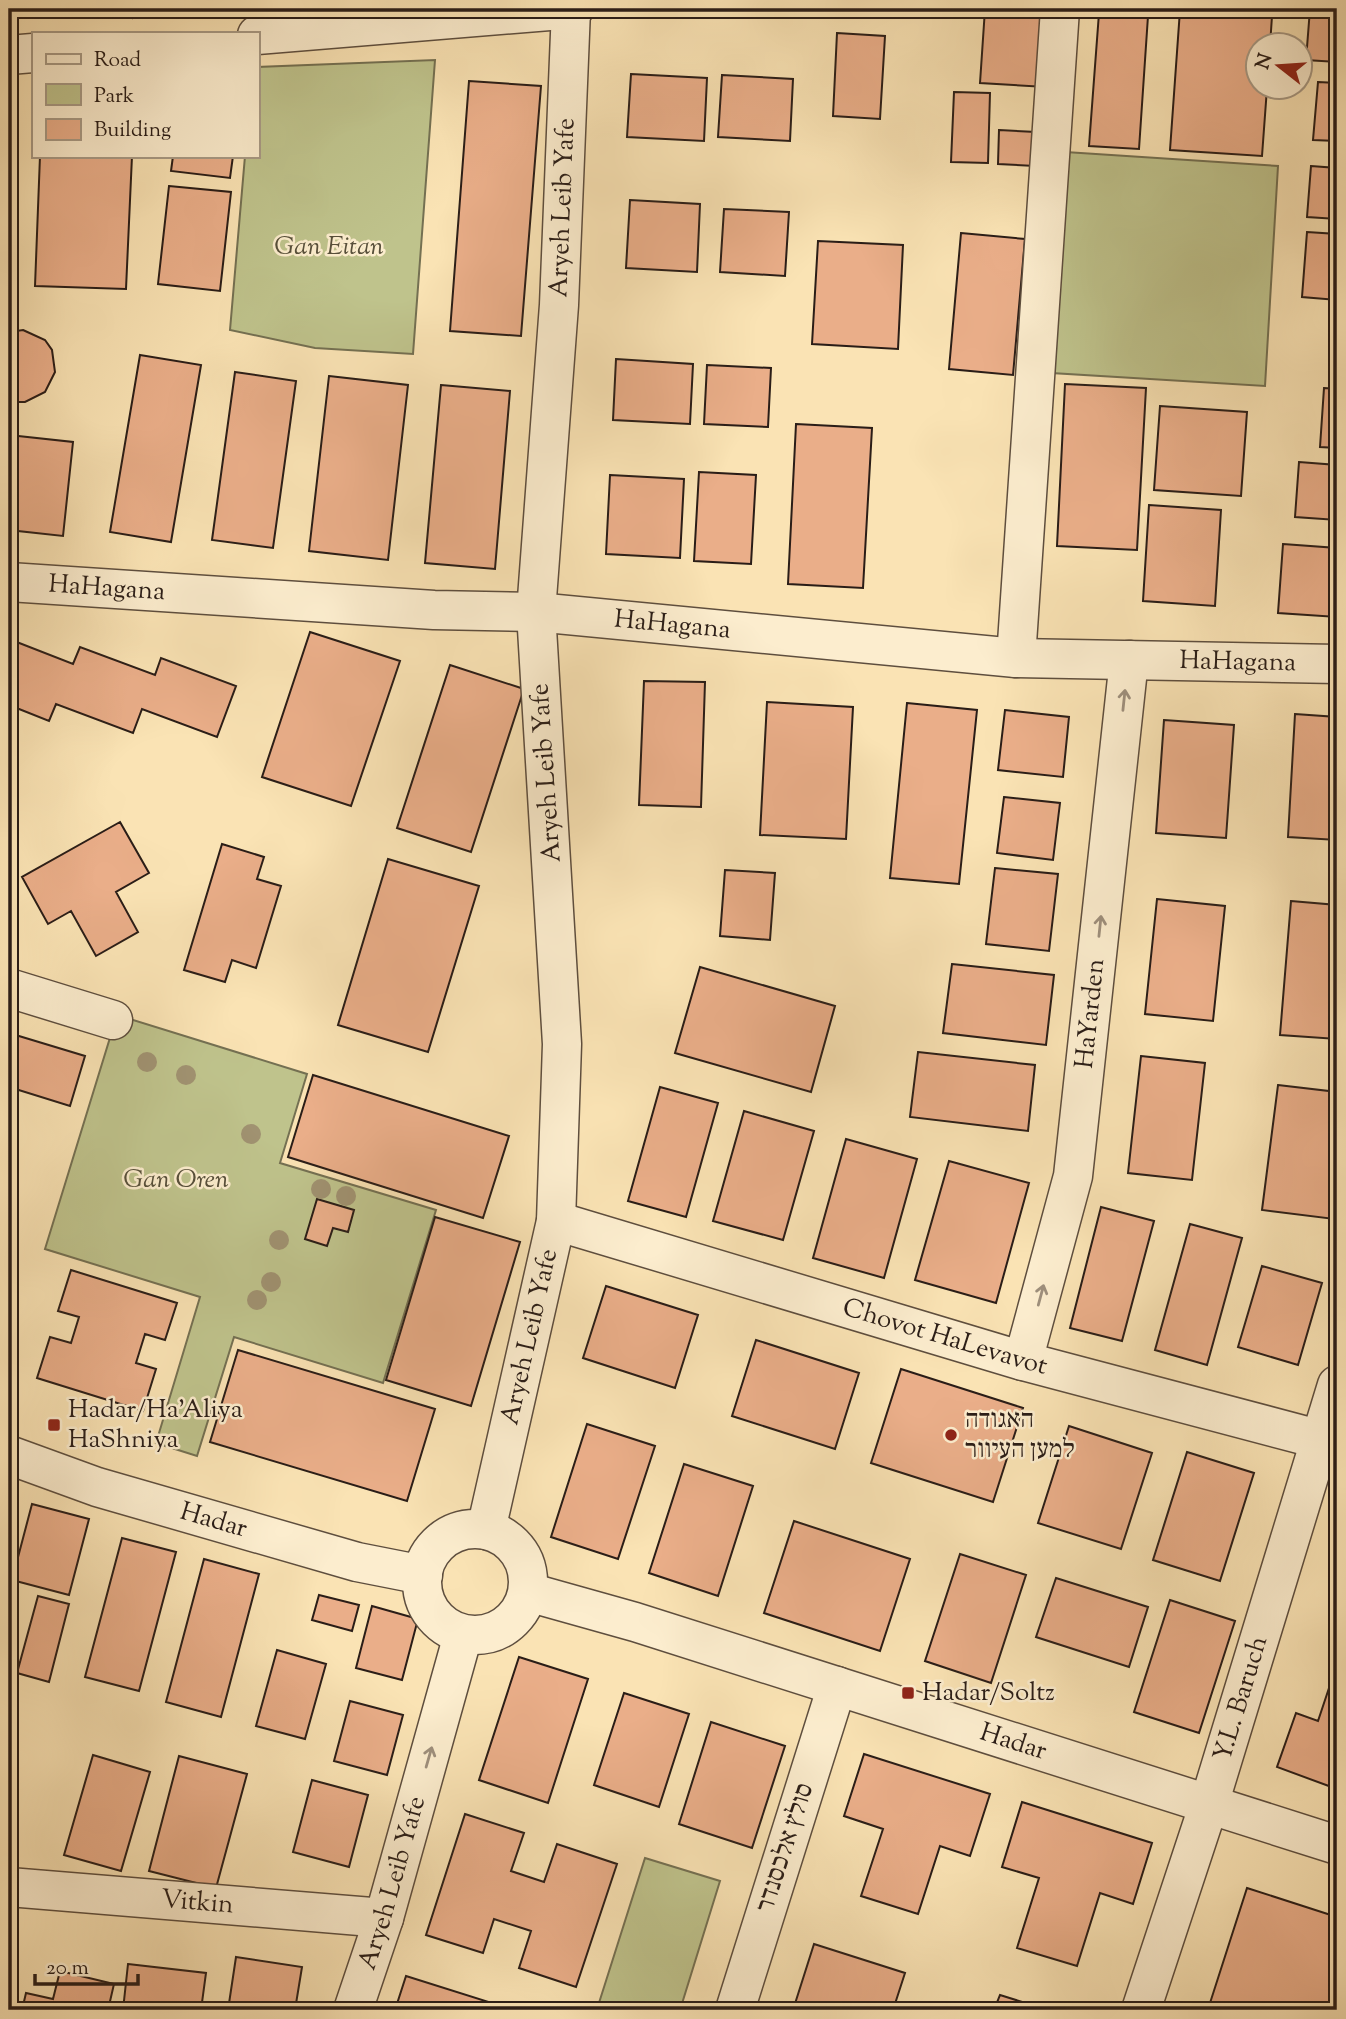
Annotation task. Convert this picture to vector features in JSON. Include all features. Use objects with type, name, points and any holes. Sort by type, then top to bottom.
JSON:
[{"type":"street","points":[[259,35],[572,9]]},
{"type":"street","name":"Aryeh Leib Yafe","points":[[486,1530],[556,1221],[562,1044],[536,612],[559,305],[572,9]]},
{"type":"street","points":[[1016,658],[1060,9]]},
{"type":"street","points":[[9,55],[32,53]]},
{"type":"street","name":"HaHagana","points":[[9,582],[434,610],[536,612],[1016,658],[1337,664]]},
{"type":"street","name":"HaYarden","points":[[1023,1361],[1073,1176],[1129,660]]},
{"type":"street","points":[[9,988],[113,1020]]},
{"type":"street","name":"Chovot HaLevavot","points":[[556,1221],[1023,1361],[1330,1442]]},
{"type":"street","name":"Y.L. Baruch","points":[[1141,2010],[1330,1442],[1337,1385]]},
{"type":"street","name":"Hadar","points":[[9,1455],[97,1487],[344,1559],[423,1575]]},
{"type":"street","points":[[464,1530],[486,1530],[510,1542],[522,1556],[528,1574],[528,1592],[518,1615],[504,1628],[486,1635],[463,1635],[446,1627],[432,1615],[423,1593],[423,1575],[428,1557],[440,1543],[464,1530]]},
{"type":"street","name":"Hadar","points":[[528,1592],[837,1686],[1337,1845]]},
{"type":"street","name":"Aryeh Leib Yafe","points":[[353,2010],[384,1918],[463,1635]]},
{"type":"street","name":"סולץ אלכסנדר","points":[[735,2010],[837,1686]]},
{"type":"street","name":"Vitkin","points":[[9,1887],[384,1918]]},
{"type":"green space","name":"Gan Eitan","points":[[435,60],[413,354],[315,348],[230,330],[245,158],[259,158],[259,67]]},
{"type":"green space","points":[[1050,151],[1278,166],[1265,386],[1035,372]]},
{"type":"green space","name":"Gan Oren","points":[[117,1015],[307,1074],[280,1163],[436,1210],[383,1383],[234,1337],[197,1456],[156,1443],[200,1297],[45,1249]]},
{"type":"green space","points":[[645,1858],[720,1881],[680,2010],[611,2010],[598,2006]]},
{"type":"building","points":[[91,9],[134,9],[132,18]]},
{"type":"building","points":[[985,9],[1051,13],[1046,87],[980,83]]},
{"type":"building","points":[[1310,9],[1337,9],[1337,62],[1314,61],[1314,32],[1308,32]]},
{"type":"building","points":[[1180,10],[1272,16],[1271,32],[1244,32],[1244,102],[1266,102],[1262,156],[1170,150]]},
{"type":"building","points":[[1099,13],[1148,16],[1139,149],[1089,146]]},
{"type":"building","points":[[837,33],[885,36],[880,119],[833,116]]},
{"type":"building","points":[[631,74],[707,78],[704,141],[627,137]]},
{"type":"building","points":[[722,75],[793,79],[790,141],[718,137]]},
{"type":"building","points":[[469,81],[541,86],[521,336],[450,331]]},
{"type":"building","points":[[1318,82],[1337,83],[1337,141],[1313,140]]},
{"type":"building","points":[[954,92],[990,93],[988,163],[951,162]]},
{"type":"building","points":[[999,130],[1036,132],[1035,166],[998,164]]},
{"type":"building","points":[[40,158],[132,158],[126,289],[35,286]]},
{"type":"building","points":[[173,158],[233,158],[230,178],[171,171]]},
{"type":"building","points":[[1311,166],[1337,168],[1337,219],[1307,217]]},
{"type":"building","points":[[169,186],[231,192],[220,291],[158,284]]},
{"type":"building","points":[[630,200],[700,204],[697,272],[626,268]]},
{"type":"building","points":[[724,209],[789,212],[785,276],[720,272]]},
{"type":"building","points":[[1307,232],[1337,234],[1337,300],[1302,297]]},
{"type":"building","points":[[961,233],[1025,239],[1013,375],[949,369]]},
{"type":"building","points":[[818,241],[903,245],[898,349],[812,344]]},
{"type":"building","points":[[1334,320],[1337,320],[1337,369],[1330,368]]},
{"type":"building","points":[[23,330],[45,340],[52,350],[55,372],[45,392],[25,402],[13,402],[9,400],[9,332]]},
{"type":"building","points":[[140,355],[201,365],[171,542],[110,532]]},
{"type":"building","points":[[616,359],[693,364],[690,424],[613,420]]},
{"type":"building","points":[[707,365],[771,368],[768,427],[704,424]]},
{"type":"building","points":[[235,372],[296,381],[273,548],[212,540]]},
{"type":"building","points":[[329,376],[408,385],[388,560],[309,551]]},
{"type":"building","points":[[1065,384],[1146,388],[1137,550],[1057,546]]},
{"type":"building","points":[[441,385],[510,391],[495,569],[425,563]]},
{"type":"building","points":[[1324,388],[1337,389],[1337,448],[1320,447]]},
{"type":"building","points":[[1160,406],[1247,412],[1241,496],[1154,490]]},
{"type":"building","points":[[796,424],[872,428],[863,588],[788,584]]},
{"type":"building","points":[[9,435],[73,442],[63,536],[9,530]]},
{"type":"building","points":[[1299,462],[1337,465],[1337,520],[1295,517]]},
{"type":"building","points":[[699,472],[756,475],[751,564],[694,561]]},
{"type":"building","points":[[610,475],[684,479],[680,558],[606,554]]},
{"type":"building","points":[[1149,505],[1221,510],[1215,606],[1143,601]]},
{"type":"building","points":[[1283,544],[1337,548],[1337,617],[1278,613]]},
{"type":"building","points":[[310,632],[400,661],[351,806],[262,777]]},
{"type":"building","points":[[9,639],[73,664],[80,647],[155,675],[161,658],[236,686],[217,737],[142,709],[133,733],[56,704],[49,721],[9,705]]},
{"type":"building","points":[[450,665],[524,689],[471,852],[397,828]]},
{"type":"building","points":[[644,681],[705,682],[701,807],[639,805]]},
{"type":"building","points":[[767,702],[853,707],[846,839],[760,835]]},
{"type":"building","points":[[907,703],[977,710],[959,884],[890,878]]},
{"type":"building","points":[[1005,710],[1069,717],[1063,777],[998,770]]},
{"type":"building","points":[[1295,714],[1337,717],[1337,840],[1288,837]]},
{"type":"building","points":[[1164,720],[1234,725],[1226,838],[1156,833]]},
{"type":"building","points":[[1004,797],[1060,803],[1053,860],[997,853]]},
{"type":"building","points":[[120,822],[149,873],[116,892],[138,932],[96,956],[71,911],[48,924],[22,877]]},
{"type":"building","points":[[222,844],[264,857],[257,879],[281,886],[256,968],[232,960],[225,982],[184,970]]},
{"type":"building","points":[[388,859],[479,886],[428,1052],[338,1025]]},
{"type":"building","points":[[995,868],[1058,874],[1049,951],[986,944]]},
{"type":"building","points":[[725,870],[775,873],[770,940],[720,936]]},
{"type":"building","points":[[1157,899],[1225,906],[1213,1021],[1145,1014]]},
{"type":"building","points":[[1291,901],[1337,905],[1337,1039],[1280,1035]]},
{"type":"building","points":[[952,964],[1054,975],[1046,1045],[943,1033]]},
{"type":"building","points":[[700,967],[835,1006],[811,1092],[675,1053]]},
{"type":"building","points":[[9,1033],[85,1056],[70,1106],[9,1087]]},
{"type":"building","points":[[918,1052],[1035,1065],[1028,1131],[910,1117]]},
{"type":"building","points":[[1141,1056],[1205,1063],[1192,1180],[1128,1173]]},
{"type":"building","points":[[313,1075],[509,1136],[483,1218],[288,1157]]},
{"type":"building","points":[[1278,1085],[1337,1092],[1337,1194],[1334,1219],[1262,1210]]},
{"type":"building","points":[[660,1087],[718,1103],[686,1217],[628,1201]]},
{"type":"building","points":[[744,1111],[814,1131],[783,1240],[713,1221]]},
{"type":"building","points":[[846,1139],[917,1159],[884,1278],[813,1258]]},
{"type":"building","points":[[949,1161],[1029,1183],[996,1303],[915,1280]]},
{"type":"building","points":[[317,1199],[354,1210],[348,1232],[333,1228],[327,1246],[305,1239]]},
{"type":"building","points":[[1101,1207],[1154,1221],[1122,1341],[1070,1328]]},
{"type":"building","points":[[435,1217],[520,1242],[471,1406],[386,1380]]},
{"type":"building","points":[[1190,1224],[1242,1238],[1207,1365],[1155,1350]]},
{"type":"building","points":[[1262,1266],[1322,1283],[1298,1365],[1238,1347]]},
{"type":"building","points":[[71,1270],[177,1303],[165,1340],[145,1334],[136,1363],[156,1369],[143,1411],[37,1378],[50,1337],[71,1343],[79,1317],[58,1311]]},
{"type":"building","points":[[606,1286],[698,1315],[675,1388],[583,1358]]},
{"type":"building","points":[[756,1340],[859,1373],[835,1449],[732,1416]]},
{"type":"building","points":[[238,1350],[435,1409],[407,1501],[210,1442]]},
{"type":"building","points":[[901,1369],[1023,1408],[993,1502],[871,1463]]},
{"type":"building","points":[[587,1424],[655,1446],[618,1559],[551,1537]]},
{"type":"building","points":[[1069,1426],[1152,1453],[1121,1549],[1038,1523]]},
{"type":"building","points":[[1187,1452],[1254,1473],[1220,1581],[1153,1560]]},
{"type":"building","points":[[684,1464],[753,1486],[718,1596],[649,1573]]},
{"type":"building","points":[[32,1504],[89,1519],[69,1595],[12,1580]]},
{"type":"building","points":[[794,1521],[910,1559],[880,1651],[764,1613]]},
{"type":"building","points":[[122,1538],[176,1552],[139,1691],[85,1677]]},
{"type":"building","points":[[960,1554],[1026,1575],[991,1683],[925,1661]]},
{"type":"building","points":[[204,1559],[259,1574],[221,1717],[166,1702]]},
{"type":"building","points":[[1056,1578],[1148,1607],[1129,1667],[1036,1637]]},
{"type":"building","points":[[319,1595],[359,1605],[352,1631],[312,1620]]},
{"type":"building","points":[[38,1596],[69,1604],[49,1682],[17,1673]]},
{"type":"building","points":[[1170,1600],[1235,1621],[1199,1733],[1134,1712]]},
{"type":"building","points":[[372,1606],[418,1619],[402,1680],[356,1668]]},
{"type":"building","points":[[277,1650],[326,1664],[305,1739],[256,1726]]},
{"type":"building","points":[[519,1657],[588,1679],[548,1803],[479,1780]]},
{"type":"building","points":[[1337,1664],[1337,1789],[1277,1767],[1296,1713],[1318,1721]]},
{"type":"building","points":[[624,1693],[689,1714],[659,1807],[594,1785]]},
{"type":"building","points":[[350,1701],[403,1715],[387,1775],[334,1761]]},
{"type":"building","points":[[711,1722],[785,1746],[752,1848],[679,1824]]},
{"type":"building","points":[[864,1754],[990,1794],[970,1856],[940,1846],[918,1914],[861,1896],[883,1829],[844,1816]]},
{"type":"building","points":[[93,1755],[150,1772],[121,1871],[64,1855]]},
{"type":"building","points":[[179,1756],[247,1774],[216,1888],[149,1871]]},
{"type":"building","points":[[312,1780],[368,1795],[349,1867],[293,1852]]},
{"type":"building","points":[[1022,1802],[1152,1843],[1133,1904],[1100,1893],[1077,1966],[1017,1948],[1039,1878],[1002,1867]]},
{"type":"building","points":[[465,1814],[524,1833],[511,1871],[544,1882],[557,1844],[617,1864],[576,1987],[519,1968],[531,1931],[494,1919],[483,1953],[426,1935]]},
{"type":"building","points":[[1247,1888],[1337,1917],[1337,2010],[1231,2010],[1210,2003]]},
{"type":"building","points":[[814,1944],[905,1973],[893,2010],[793,2010]]},
{"type":"building","points":[[236,1957],[302,1967],[295,2010],[228,2010]]},
{"type":"building","points":[[128,1964],[206,1973],[201,2010],[123,2010]]},
{"type":"building","points":[[60,1971],[114,1984],[108,2010],[22,2010],[26,1993],[53,1999]]},
{"type":"building","points":[[406,1976],[514,2010],[395,2010]]},
{"type":"building","points":[[1000,1995],[1048,2010],[994,2010]]},
{"type":"place","name":"Hadar/Ha'Aliya HaShniya","points":[[54,1425]]},
{"type":"place","name":"האגודה למען העיוור","points":[[951,1435]]},
{"type":"place","name":"Hadar/Soltz","points":[[908,1693]]}]
